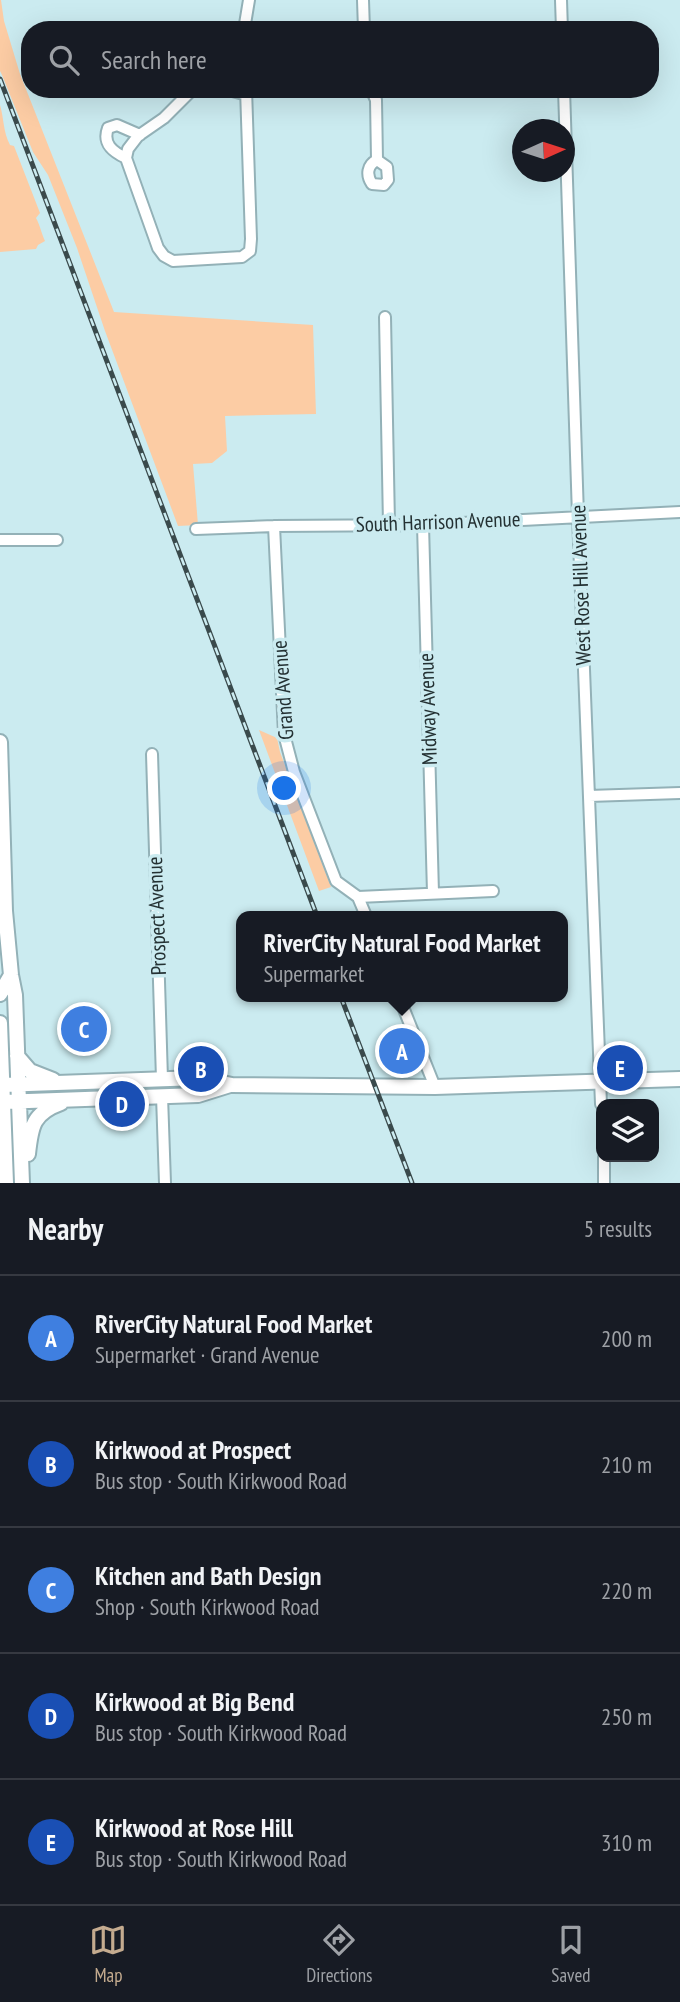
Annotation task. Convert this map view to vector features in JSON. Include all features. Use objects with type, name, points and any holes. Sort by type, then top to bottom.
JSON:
[{"type":"main road","points":[[0,742],[5,911],[15,995],[23,1183]]},
{"type":"main road","points":[[0,994],[11,975]]},
{"type":"main road","points":[[0,1023],[6,1182]]},
{"type":"main road","points":[[17,1056],[30,1071],[61,1083]]},
{"type":"main road","points":[[1,1085],[198,1078],[232,1085],[435,1087],[680,1079]]},
{"type":"main road","points":[[1,1102],[198,1095],[232,1085]]},
{"type":"main road","points":[[23,1183],[30,1129],[35,1120],[50,1107],[69,1100]]},
{"type":"main road","points":[[0,1154],[6,1182]]},
{"type":"street","points":[[246,21],[249,0]]},
{"type":"street","points":[[363,0],[364,21]]},
{"type":"street","points":[[561,0],[562,21]]},
{"type":"street","points":[[184,98],[164,118],[140,135],[128,149],[126,158],[158,248],[164,256],[173,261],[242,257],[250,251],[246,98]]},
{"type":"street","points":[[375,98],[377,160]]},
{"type":"street","name":"West Rose Hill Avenue","points":[[564,98],[601,1099]]},
{"type":"street","points":[[126,158],[114,152],[108,145],[105,136],[108,128],[117,125],[140,135]]},
{"type":"street","points":[[384,317],[389,524]]},
{"type":"street","name":"South Harrison Avenue","points":[[196,529],[423,525],[680,512]]},
{"type":"street","name":"Midway Avenue","points":[[423,525],[433,893]]},
{"type":"street","name":"Grand Avenue","points":[[274,526],[284,734],[294,772],[336,881],[359,897],[364,911]]},
{"type":"street","points":[[0,540],[57,540]]},
{"type":"street","name":"Prospect Avenue","points":[[152,754],[162,1079]]},
{"type":"street","points":[[589,796],[680,793]]},
{"type":"street","points":[[359,897],[493,891]]},
{"type":"street","points":[[401,1002],[435,1087]]},
{"type":"street","points":[[162,1096],[165,1183]]},
{"type":"street","points":[[604,1162],[604,1183]]},
{"type":"shaded area","points":[[1,0],[4,21],[21,77],[21,98],[29,98],[114,312],[313,325],[316,414],[225,416],[227,451],[212,463],[193,464],[198,525],[178,526],[77,248],[48,175],[33,152],[0,71]]},
{"type":"shaded area","points":[[0,105],[8,140],[10,145],[14,146],[40,213],[36,218],[45,241],[36,249],[0,252]]},
{"type":"shaded area","points":[[259,730],[277,738],[331,887],[319,891]]},
{"type":"railway","points":[[0,79],[315,911]]},
{"type":"railway","points":[[343,1002],[412,1183]]},
{"type":"place","name":"Kitchen and Bath Design","points":[[84,1029]]},
{"type":"place","name":"RiverCity Natural Food Market","points":[[402,1051]]},
{"type":"place","name":"Kirkwood at Rose Hill","points":[[620,1068]]},
{"type":"place","name":"Kirkwood at Prospect","points":[[201,1069]]},
{"type":"place","name":"Kirkwood at Big Bend","points":[[122,1104]]}]
